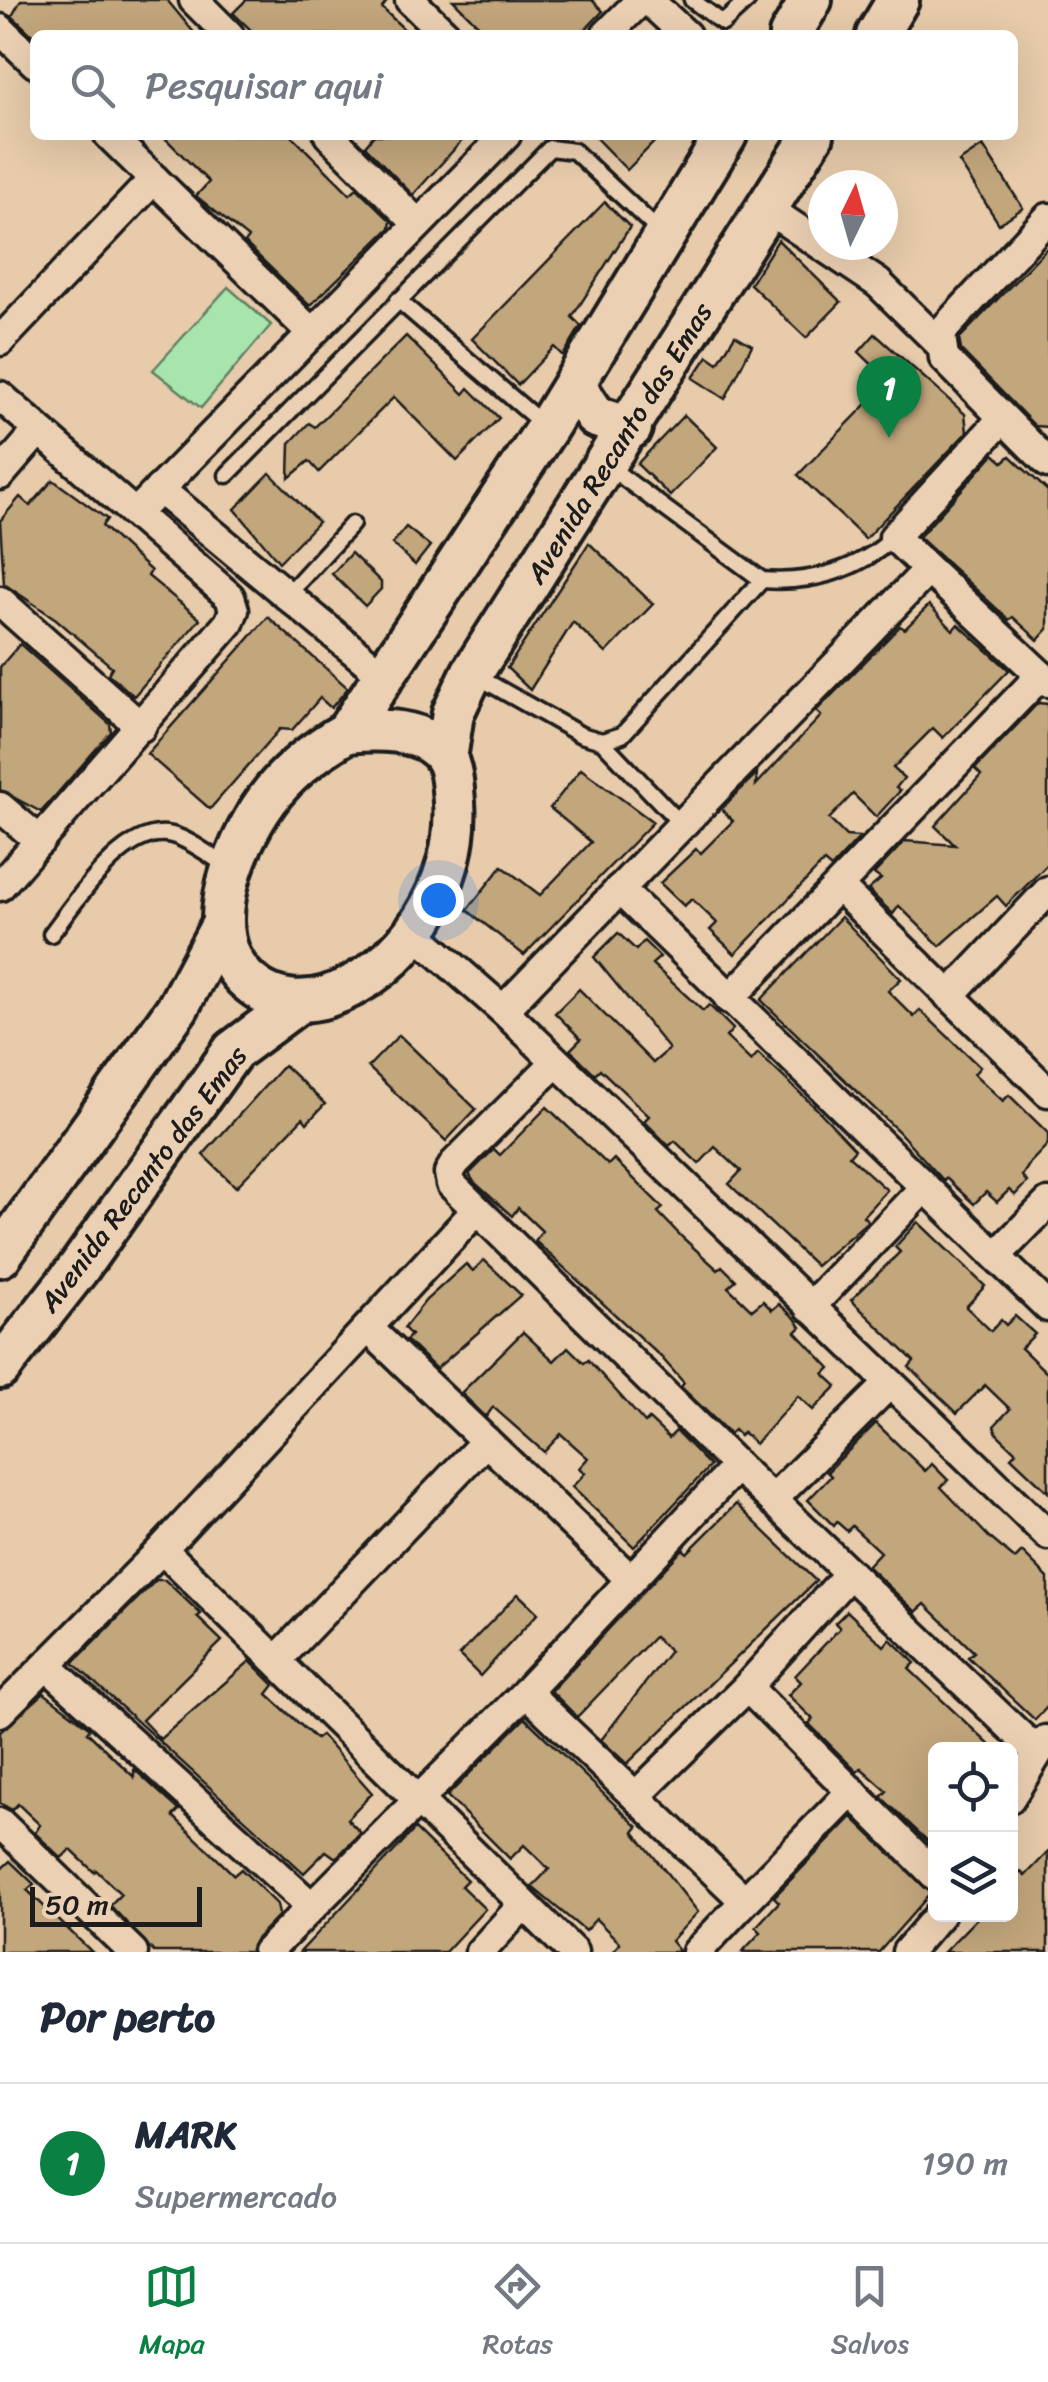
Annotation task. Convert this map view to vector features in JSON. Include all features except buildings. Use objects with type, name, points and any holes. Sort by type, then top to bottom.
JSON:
[{"type":"main road","points":[[793,30],[811,0]]},
{"type":"main road","points":[[4,1243],[178,1006],[223,923],[232,869],[267,801],[298,766],[347,732],[547,428],[723,140]]},
{"type":"main road","name":"Avenida Recanto das Emas","points":[[446,758],[454,713],[472,673],[608,465],[810,140]]},
{"type":"main road","points":[[574,384],[596,417],[630,428]]},
{"type":"main road","points":[[223,923],[229,954],[248,982],[264,994],[299,1002],[360,982],[416,932],[438,892],[454,833],[453,790],[446,758],[424,740],[398,731],[347,732]]},
{"type":"main road","name":"Avenida Recanto das Emas","points":[[0,1368],[78,1269],[233,1051],[299,1002]]},
{"type":"street","points":[[194,0],[224,30]]},
{"type":"street","points":[[410,0],[441,30]]},
{"type":"street","points":[[611,30],[644,0],[680,30]]},
{"type":"street","points":[[0,29],[30,58]]},
{"type":"street","points":[[114,140],[311,332]]},
{"type":"street","points":[[334,140],[418,224]]},
{"type":"street","points":[[136,513],[501,140]]},
{"type":"street","points":[[0,341],[154,178]]},
{"type":"street","points":[[766,208],[878,283],[941,345]]},
{"type":"street","points":[[1045,453],[1003,418],[944,358],[941,345],[946,326],[1048,218]]},
{"type":"street","points":[[0,396],[230,597],[234,610],[229,624],[0,886]]},
{"type":"street","points":[[730,999],[1045,678],[894,537],[1003,418]]},
{"type":"street","points":[[0,474],[38,431]]},
{"type":"street","points":[[160,488],[384,676]]},
{"type":"street","points":[[503,1010],[927,571]]},
{"type":"street","points":[[0,601],[141,727]]},
{"type":"street","points":[[0,807],[40,842]]},
{"type":"street","points":[[840,888],[1048,1092]]},
{"type":"street","points":[[618,890],[1048,1307]]},
{"type":"street","points":[[949,996],[1048,891]]},
{"type":"street","points":[[416,932],[503,1010],[554,1064],[1048,1535]]},
{"type":"street","points":[[554,1064],[450,1169],[451,1184],[475,1212],[849,1574],[1042,1744],[1018,1784]]},
{"type":"street","points":[[810,1307],[924,1188]]},
{"type":"street","points":[[996,1256],[1048,1203]]},
{"type":"street","points":[[0,1712],[162,1550],[475,1212]]},
{"type":"street","points":[[368,1329],[629,1578]]},
{"type":"street","points":[[773,1499],[889,1384]]},
{"type":"street","points":[[277,1660],[486,1441]]},
{"type":"street","points":[[268,1952],[416,1798],[526,1692],[737,1466]]},
{"type":"street","points":[[162,1550],[573,1952]]},
{"type":"street","points":[[637,1795],[747,1687],[849,1574]]},
{"type":"street","points":[[47,1666],[311,1906]]},
{"type":"street","points":[[747,1687],[928,1868]]},
{"type":"street","points":[[526,1692],[744,1901]]},
{"type":"street","points":[[697,1952],[852,1791]]},
{"type":"street","points":[[0,1823],[133,1952]]},
{"type":"street","points":[[480,1952],[523,1906]]},
{"type":"street","points":[[907,1952],[933,1922]]},
{"type":"lane","points":[[692,0],[723,24],[748,0]]},
{"type":"lane","points":[[226,475],[543,153],[557,147],[574,151],[665,237]]},
{"type":"lane","points":[[398,300],[547,428]]},
{"type":"lane","points":[[608,465],[762,580],[783,582],[844,570],[872,558],[894,537]]},
{"type":"lane","points":[[286,594],[352,524]]},
{"type":"lane","points":[[602,741],[622,735],[762,580]]},
{"type":"lane","points":[[472,673],[581,734],[602,741],[681,824]]},
{"type":"lane","points":[[51,934],[103,868],[148,834],[176,836],[232,869]]},
{"type":"green space","points":[[228,287],[271,325],[201,408],[153,370]]},
{"type":"place","name":"MARK","points":[[889,438]]}]
